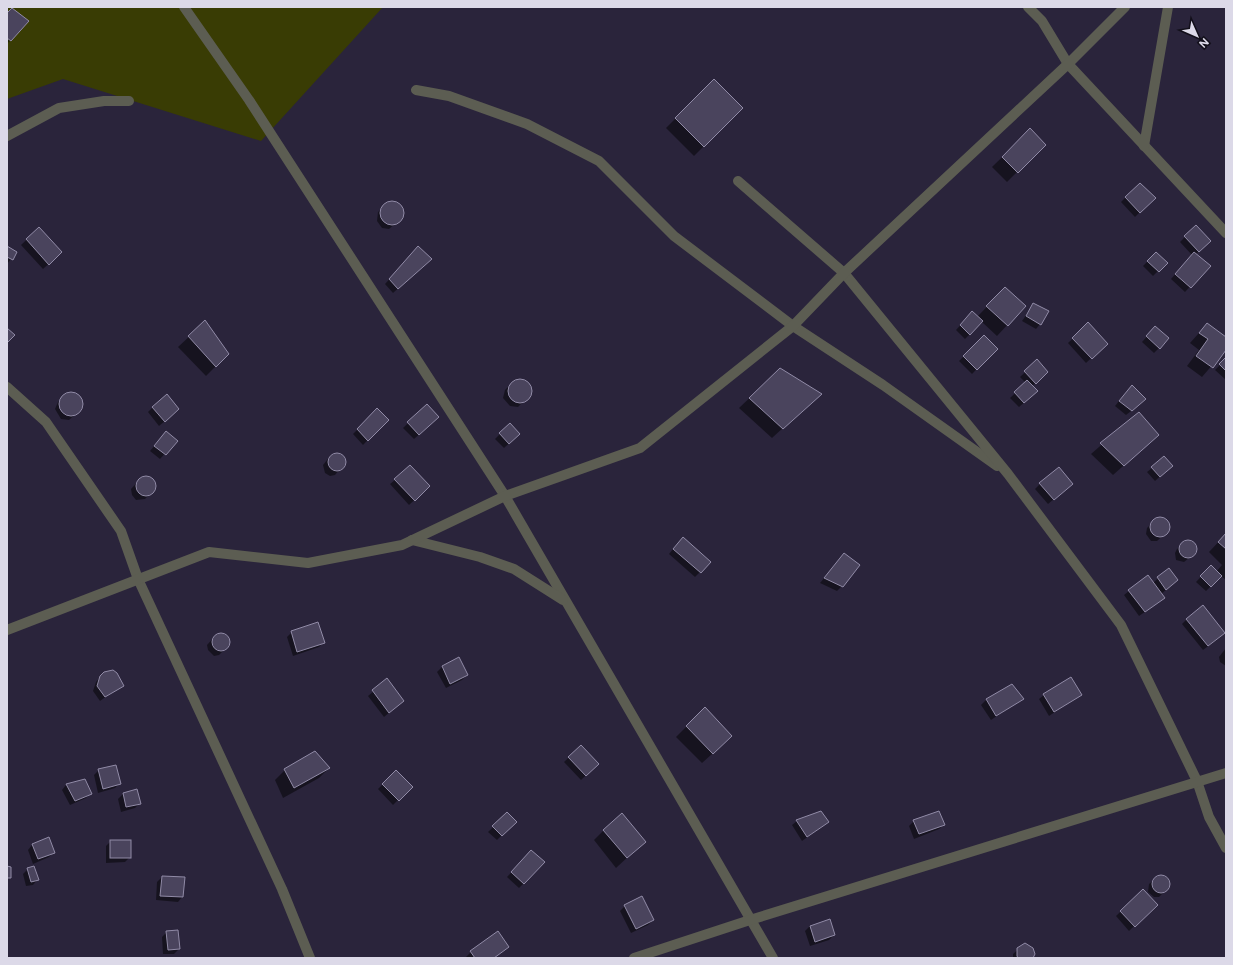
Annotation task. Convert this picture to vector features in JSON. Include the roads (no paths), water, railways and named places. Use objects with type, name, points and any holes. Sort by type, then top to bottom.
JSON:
[{"type":"street","points":[[184,7],[249,100],[505,496],[773,958]]},
{"type":"street","points":[[1028,7],[1042,21],[1068,64],[1226,232]]},
{"type":"street","points":[[7,630],[209,552],[308,563],[402,545],[505,496],[640,448],[792,326],[844,273],[1068,64],[1125,7]]},
{"type":"street","points":[[1144,146],[1168,7]]},
{"type":"street","points":[[416,90],[448,96],[527,124],[599,161],[674,236],[792,326],[883,385],[1008,474]]},
{"type":"street","points":[[7,136],[59,108],[104,101],[129,101]]},
{"type":"street","points":[[738,181],[844,273],[1008,474],[1122,625],[1197,781],[1209,817],[1226,848]]},
{"type":"street","points":[[7,387],[46,422],[121,531],[138,580],[282,889],[310,958]]},
{"type":"street","points":[[412,540],[480,557],[514,569],[565,600]]},
{"type":"street","points":[[634,958],[750,920],[1226,773]]}]
